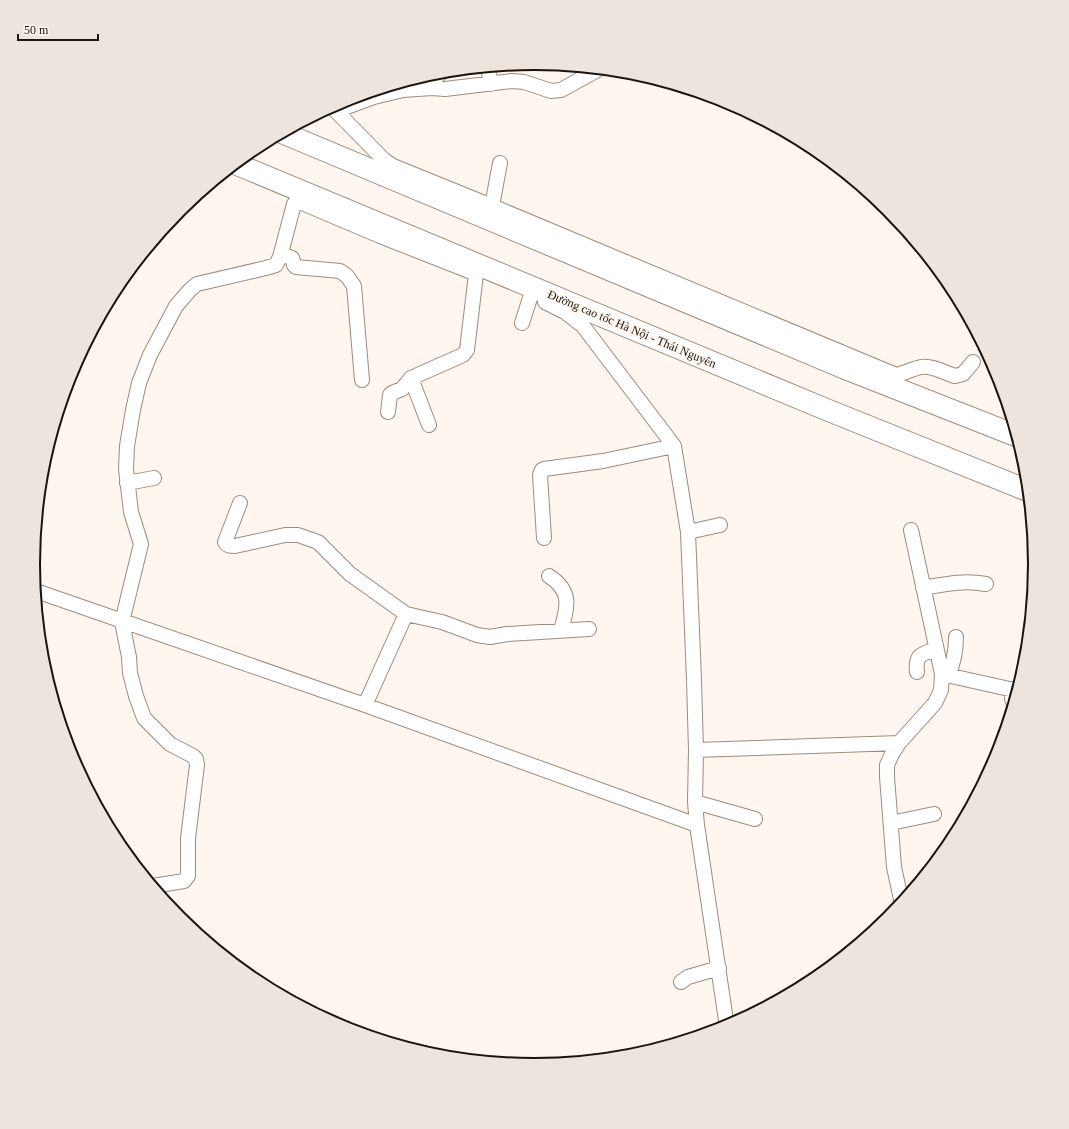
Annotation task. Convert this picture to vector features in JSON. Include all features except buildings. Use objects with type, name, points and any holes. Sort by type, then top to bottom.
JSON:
[{"type":"highway","points":[[288,135],[844,368],[1011,434]]},
{"type":"highway","name":"Đường cao tốc Hà Nội - Thái Nguyên","points":[[241,166],[818,406],[1023,489]]},
{"type":"street","points":[[489,72],[491,84]]},
{"type":"street","points":[[371,98],[403,90],[426,88],[445,89],[512,81],[524,82],[551,91],[561,90],[588,73]]},
{"type":"street","points":[[426,88],[432,81]]},
{"type":"street","points":[[337,112],[384,160],[393,166],[896,375],[904,374],[923,366],[955,376],[963,374],[973,362]]},
{"type":"street","points":[[492,206],[500,163]]},
{"type":"street","points":[[158,885],[180,882],[187,879],[188,876],[188,838],[197,765],[196,759],[193,756],[170,744],[144,718],[130,673],[129,657],[122,622],[141,544],[131,512],[126,470],[127,446],[139,383],[150,355],[176,306],[190,290],[197,284],[276,265],[281,254],[294,204],[299,202],[380,236],[531,295],[565,312],[583,326],[674,446],[688,532],[696,750],[695,802],[697,825],[726,1020]]},
{"type":"street","points":[[281,254],[292,258],[296,267],[340,271],[347,276],[354,286],[362,380]]},
{"type":"street","points":[[388,412],[390,395],[402,389],[411,378],[463,355],[467,350],[476,274]]},
{"type":"street","points":[[522,323],[531,295]]},
{"type":"street","points":[[411,378],[428,425]]},
{"type":"street","points":[[544,538],[540,475],[542,470],[603,461],[674,446]]},
{"type":"street","points":[[127,482],[154,478]]},
{"type":"street","points":[[240,503],[225,542],[226,544],[229,546],[235,546],[285,534],[298,535],[318,542],[350,574],[406,614],[442,622],[477,635],[490,637],[507,634],[589,629]]},
{"type":"street","points":[[688,532],[720,525]]},
{"type":"street","points":[[911,530],[936,649],[945,675]]},
{"type":"street","points":[[549,576],[558,583],[563,590],[568,603],[561,630]]},
{"type":"street","points":[[923,588],[955,582],[986,584]]},
{"type":"street","points":[[41,593],[365,705],[697,825]]},
{"type":"street","points":[[365,705],[406,614]]},
{"type":"street","points":[[900,897],[894,867],[887,765],[892,754],[900,743],[935,703],[941,690],[945,675],[954,664],[956,637]]},
{"type":"street","points":[[917,672],[916,662],[920,656],[936,649]]},
{"type":"street","points":[[945,675],[1013,689]]},
{"type":"street","points":[[696,750],[900,743]]},
{"type":"street","points":[[695,802],[755,819]]},
{"type":"street","points":[[891,823],[934,814]]},
{"type":"street","points":[[681,982],[688,977],[719,968]]}]
